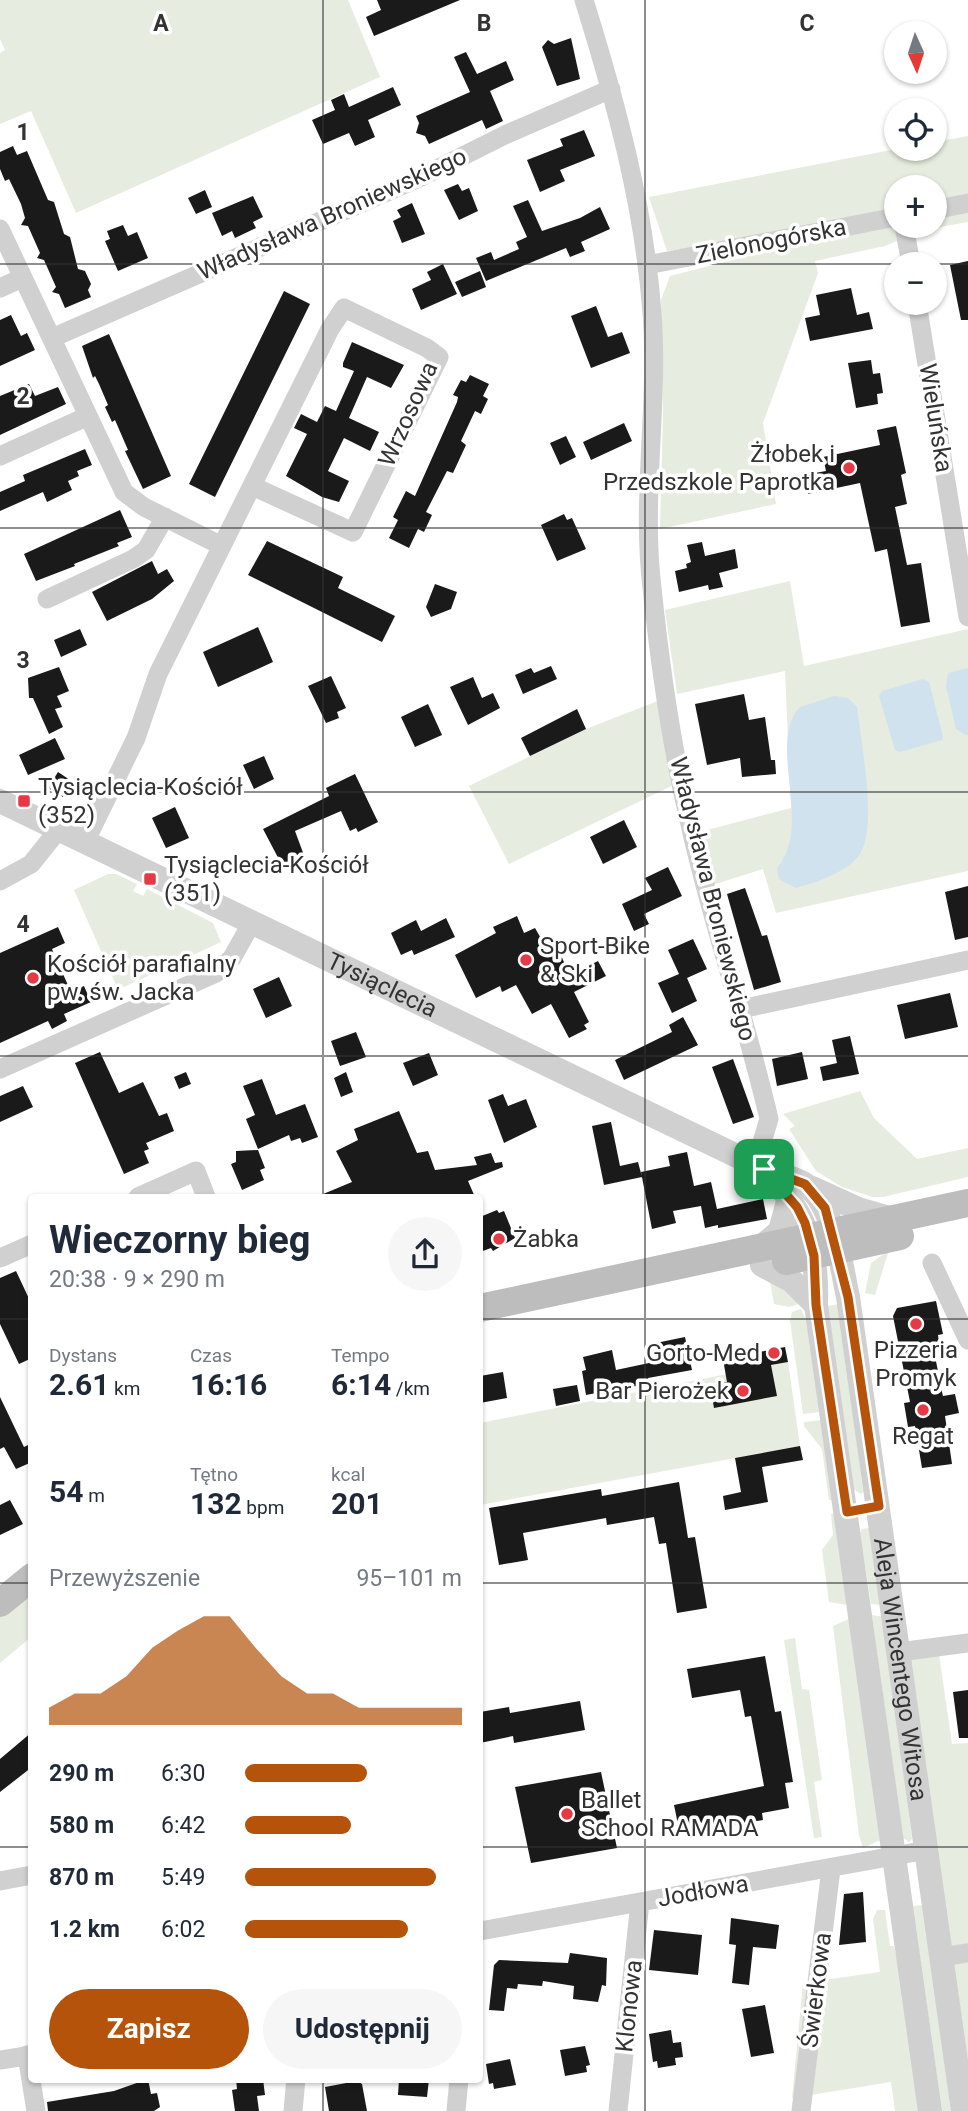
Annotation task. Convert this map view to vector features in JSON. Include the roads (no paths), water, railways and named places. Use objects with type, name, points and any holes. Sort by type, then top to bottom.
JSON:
[{"type":"main road","points":[[483,1307],[651,1274],[664,1267],[761,1256],[823,1244],[895,1228],[968,1203]]},
{"type":"main road","points":[[895,1228],[968,1222]]},
{"type":"main road","points":[[0,1603],[28,1580]]},
{"type":"street","name":"Władysława Broniewskiego","points":[[584,0],[630,155],[647,265],[652,313],[654,408],[649,561],[662,667],[688,817],[769,1119],[760,1167]]},
{"type":"street","name":"Władysława Broniewskiego","points":[[52,338],[419,178],[611,89]]},
{"type":"street","points":[[947,207],[968,203]]},
{"type":"street","name":"Zielonogórska","points":[[647,265],[884,219]]},
{"type":"street","points":[[0,229],[124,492],[165,517],[222,546]]},
{"type":"street","points":[[0,288],[22,278]]},
{"type":"street","name":"Wrzosowa","points":[[85,842],[136,737],[158,674],[252,485],[330,330],[344,308],[427,348],[439,357],[354,532],[252,485]]},
{"type":"street","name":"Wieluńska","points":[[919,315],[968,617]]},
{"type":"street","points":[[0,456],[88,416]]},
{"type":"street","points":[[47,598],[139,555],[146,550],[165,517]]},
{"type":"street","name":"Tysiąclecia","points":[[0,801],[760,1167],[825,1208],[823,1244]]},
{"type":"street","points":[[0,881],[31,864],[59,829]]},
{"type":"street","points":[[0,1069],[216,973],[232,958],[251,924]]},
{"type":"street","points":[[741,1009],[968,960]]},
{"type":"street","points":[[145,1194],[196,1171],[205,1194]]},
{"type":"street","points":[[816,1305],[761,1256],[780,1231],[797,1191],[858,1209],[895,1228],[860,1262],[848,1297]]},
{"type":"street","name":"Aleja Wincentego Witosa","points":[[823,1244],[848,1297],[963,2111]]},
{"type":"street","name":"Aleja Wincentego Witosa","points":[[823,1244],[816,1305],[930,2111]]},
{"type":"street","points":[[0,1258],[28,1246]]},
{"type":"street","points":[[932,1263],[968,1340]]},
{"type":"street","points":[[847,1512],[879,1506]]},
{"type":"street","points":[[899,1652],[968,1643]]},
{"type":"street","name":"Jodłowa","points":[[483,1930],[927,1850]]},
{"type":"street","name":"Świerkowa","points":[[801,2111],[831,1869]]},
{"type":"street","points":[[0,1881],[28,1876]]},
{"type":"street","name":"Klonowa","points":[[618,2111],[640,1902]]},
{"type":"street","points":[[942,1957],[968,1953]]},
{"type":"street","points":[[0,2060],[28,2055]]},
{"type":"street","points":[[32,2083],[36,2111]]},
{"type":"street","points":[[293,2111],[296,2083]]},
{"type":"street","points":[[456,2111],[459,2083]]},
{"type":"water","points":[[968,668],[966,735],[956,729],[946,686],[948,673]]},
{"type":"water","points":[[923,679],[929,682],[943,737],[942,740],[900,752],[895,750],[879,696],[882,691]]},
{"type":"water","points":[[834,696],[848,698],[857,707],[868,803],[866,839],[856,859],[841,871],[796,888],[779,879],[777,868],[787,850],[791,830],[787,741],[791,722],[800,707]]},
{"type":"place","name":"Żłobek i Przedszkole Paprotka","points":[[849,468]]},
{"type":"place","name":"Tysiąclecia-Kościół (352)","points":[[24,801]]},
{"type":"place","name":"Tysiąclecia-Kościół (351)","points":[[150,879]]},
{"type":"place","name":"Sport-Bike & Ski","points":[[526,960]]},
{"type":"place","name":"Kościół parafialny pw. św. Jacka","points":[[33,978]]},
{"type":"place","name":"Żabka","points":[[499,1239]]},
{"type":"place","name":"Pizzeria Promyk","points":[[916,1324]]},
{"type":"place","name":"Gorto-Med","points":[[774,1353]]},
{"type":"place","name":"Bar Pierożek","points":[[743,1391]]},
{"type":"place","name":"Regat","points":[[923,1410]]},
{"type":"place","name":"Ballet School RAMADA","points":[[567,1814]]}]
